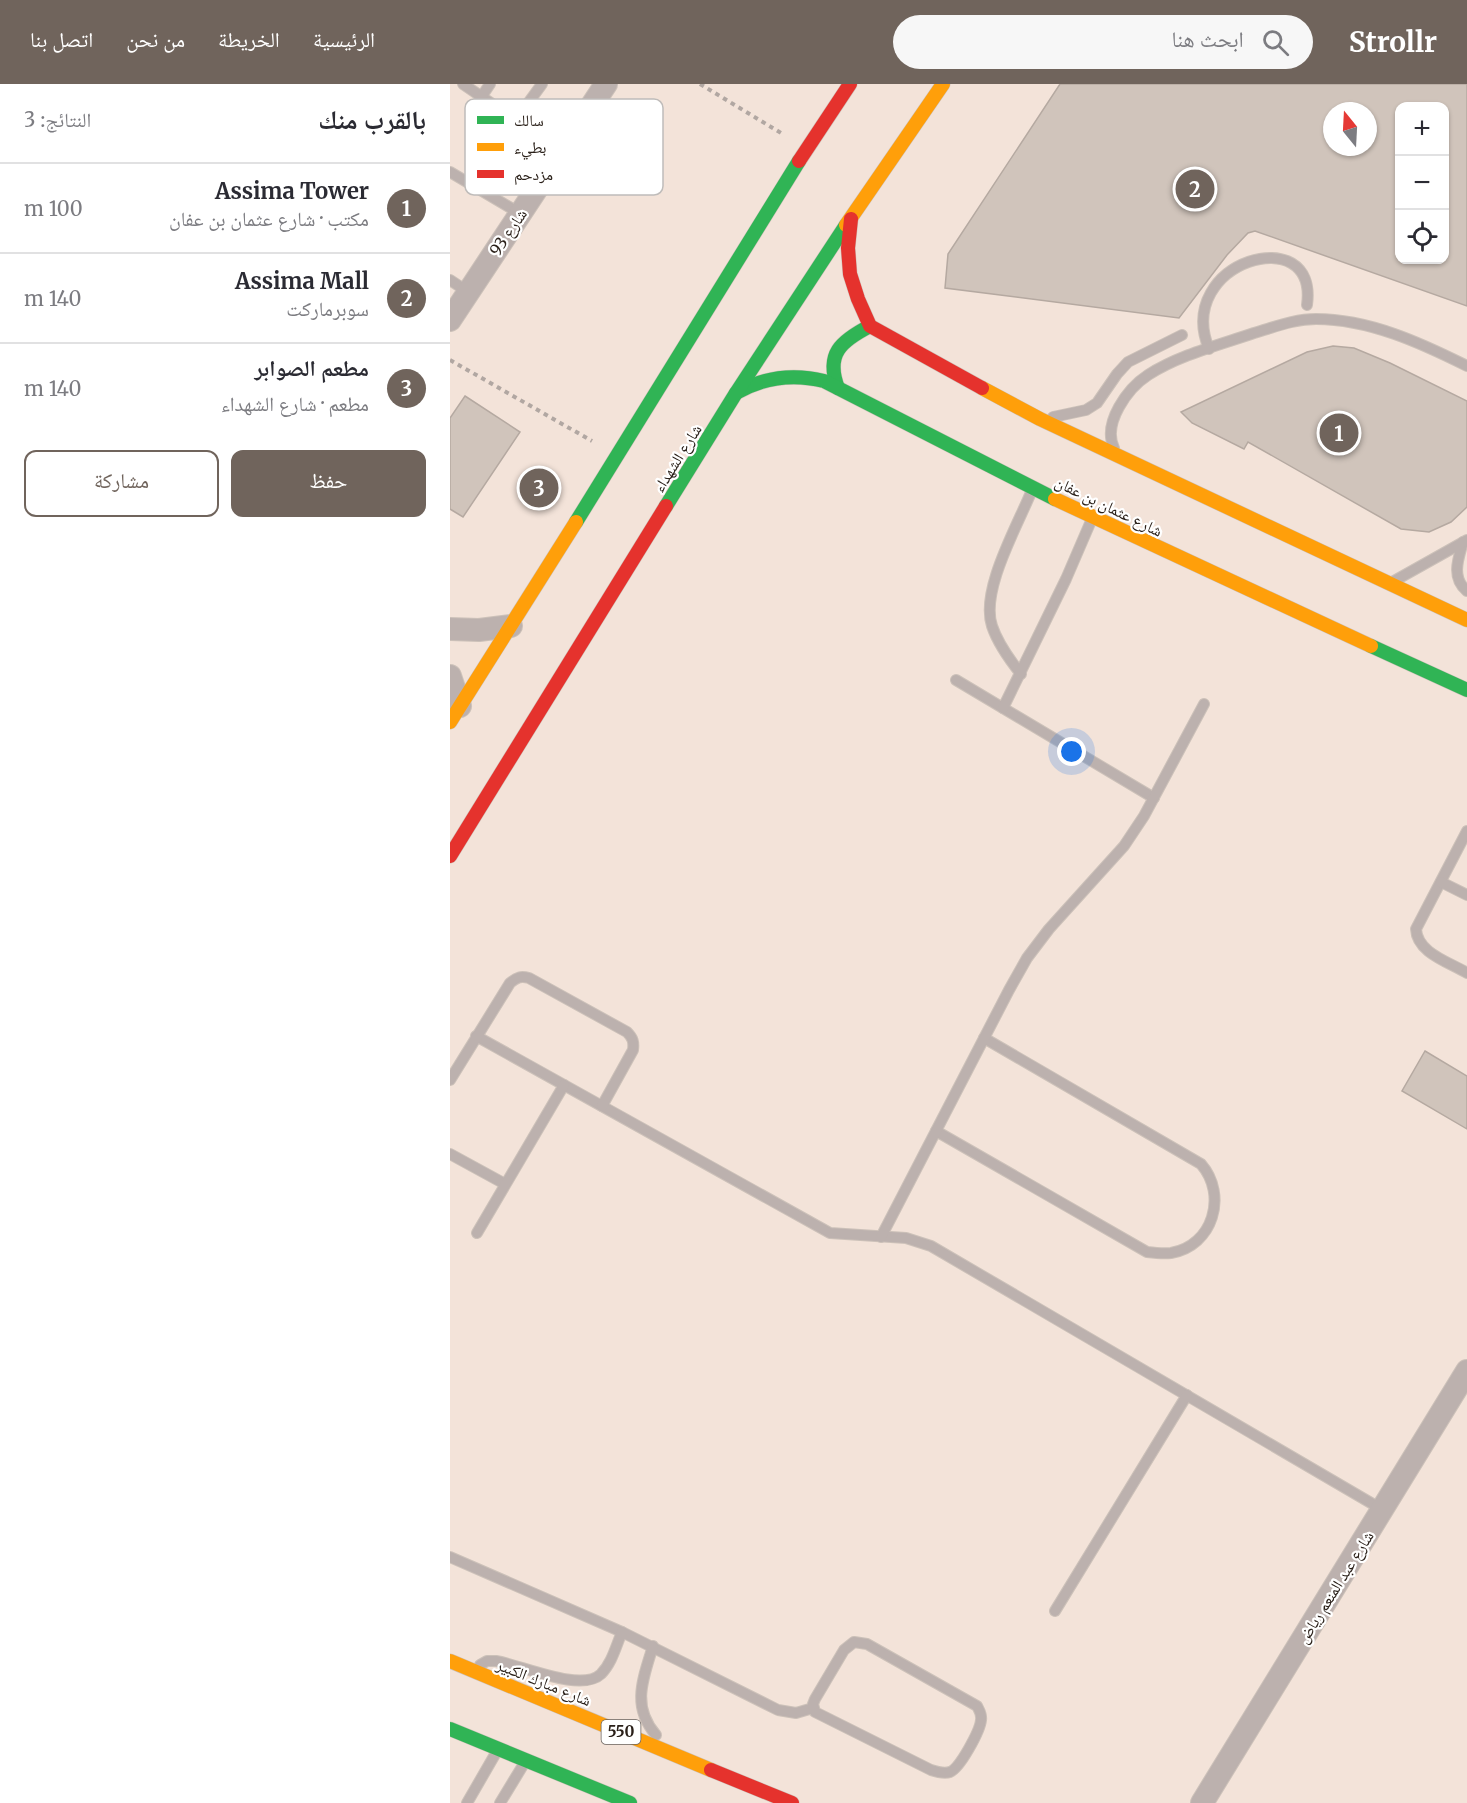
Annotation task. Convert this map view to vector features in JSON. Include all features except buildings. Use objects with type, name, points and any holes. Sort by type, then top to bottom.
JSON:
[{"type":"main road","points":[[455,714],[618,456],[807,148],[850,84]]},
{"type":"main road","name":"شارع الشهداء","points":[[450,856],[736,393],[852,215],[944,86]]},
{"type":"main road","points":[[852,215],[847,236],[846,256],[857,297],[870,326],[1040,419],[1467,620]]},
{"type":"main road","points":[[838,388],[832,368],[836,356],[842,345],[853,334],[870,326]]},
{"type":"main road","name":"شارع عثمان بن عفان","points":[[736,393],[749,385],[785,376],[810,376],[825,381],[1093,518],[1467,690]]},
{"type":"main road","name":"شارع مبارك الكبير","points":[[450,1661],[792,1803]]},
{"type":"main road","points":[[450,1729],[630,1803]]},
{"type":"street","name":"شارع 93","points":[[596,99],[606,84]]},
{"type":"street","name":"شارع 93","points":[[450,320],[459,286],[520,214],[532,195]]},
{"type":"street","points":[[450,629],[478,630],[511,626]]},
{"type":"street","points":[[450,676],[455,714]]},
{"type":"street","name":"شارع عبد المنعم رياض","points":[[1202,1803],[1467,1371]]},
{"type":"lane","points":[[463,84],[486,99]]},
{"type":"lane","points":[[482,96],[490,84]]},
{"type":"lane","points":[[531,99],[542,84]]},
{"type":"lane","points":[[450,172],[465,181]]},
{"type":"lane","points":[[488,195],[520,214]]},
{"type":"lane","points":[[1209,348],[1203,334],[1203,315],[1209,296],[1224,275],[1240,264],[1263,257],[1279,258],[1295,264],[1308,283],[1307,305]]},
{"type":"lane","points":[[1118,457],[1112,443],[1113,425],[1118,410],[1130,392],[1148,375],[1209,348],[1290,321],[1317,319],[1386,331],[1467,366]]},
{"type":"lane","points":[[1040,419],[1086,410],[1097,403],[1128,362],[1182,334]]},
{"type":"lane","points":[[1021,674],[1002,650],[991,625],[989,606],[991,587],[1034,488]]},
{"type":"lane","points":[[1003,708],[1093,518]]},
{"type":"lane","points":[[1389,584],[1465,541]]},
{"type":"lane","points":[[1465,541],[1457,562],[1457,572],[1461,586],[1467,591]]},
{"type":"lane","points":[[956,680],[1154,798]]},
{"type":"lane","points":[[881,1237],[1027,958],[1049,929],[1124,846],[1154,798],[1204,704]]},
{"type":"lane","points":[[1467,831],[1416,929],[1416,937],[1421,947],[1467,973]]},
{"type":"lane","points":[[1441,882],[1467,896]]},
{"type":"lane","points":[[450,1080],[510,983],[516,978],[529,978],[627,1032],[634,1043],[633,1050],[602,1106]]},
{"type":"lane","points":[[476,1036],[830,1233],[906,1238],[931,1246],[1383,1510]]},
{"type":"lane","points":[[936,1131],[1147,1252],[1170,1253],[1182,1250],[1192,1244],[1208,1227],[1213,1217],[1215,1194],[1208,1172],[1201,1164],[984,1038]]},
{"type":"lane","points":[[477,1233],[564,1085]]},
{"type":"lane","points":[[450,1154],[505,1184]]},
{"type":"lane","points":[[1055,1611],[1187,1395]]},
{"type":"lane","points":[[450,1557],[653,1646],[778,1710],[796,1713],[813,1708]]},
{"type":"lane","points":[[473,1671],[487,1661],[496,1661],[574,1681],[589,1681],[596,1678],[609,1664],[622,1632]]},
{"type":"lane","points":[[861,1642],[971,1702],[976,1706],[981,1719],[961,1763],[956,1769],[948,1773],[941,1773],[819,1714],[813,1708],[815,1699],[844,1650],[848,1645],[861,1642]]},
{"type":"lane","points":[[653,1646],[643,1679],[641,1709],[648,1726],[659,1740],[679,1755]]},
{"type":"lane","points":[[467,1803],[499,1748]]},
{"type":"lane","points":[[500,1803],[526,1760]]},
{"type":"path","points":[[700,84],[807,148]]},
{"type":"path","points":[[450,360],[618,456]]},
{"type":"traffic: fast","points":[[576,522],[799,161]]},
{"type":"traffic: fast","points":[[666,506],[736,393],[846,225]]},
{"type":"traffic: fast","points":[[838,388],[833,366],[838,350],[851,337],[870,326]]},
{"type":"traffic: fast","points":[[736,393],[757,383],[778,378],[801,377],[824,381],[1055,499]]},
{"type":"traffic: fast","points":[[1371,646],[1467,690]]},
{"type":"traffic: fast","points":[[450,1729],[630,1803]]},
{"type":"traffic: slow","points":[[846,225],[943,84]]},
{"type":"traffic: slow","points":[[982,388],[1040,419],[1467,620]]},
{"type":"traffic: slow","points":[[1055,499],[1371,646]]},
{"type":"traffic: slow","points":[[450,722],[576,522]]},
{"type":"traffic: slow","points":[[450,1661],[711,1770]]},
{"type":"traffic: jam","points":[[799,161],[850,84]]},
{"type":"traffic: jam","points":[[851,219],[848,248],[850,274],[870,326],[982,388]]},
{"type":"traffic: jam","points":[[450,856],[666,506]]},
{"type":"traffic: jam","points":[[711,1770],[792,1803]]},
{"type":"place","name":"Assima Mall","points":[[1195,189]]},
{"type":"place","name":"Assima Tower","points":[[1339,433]]},
{"type":"place","name":"مطعم الصوابر","points":[[539,488]]}]
